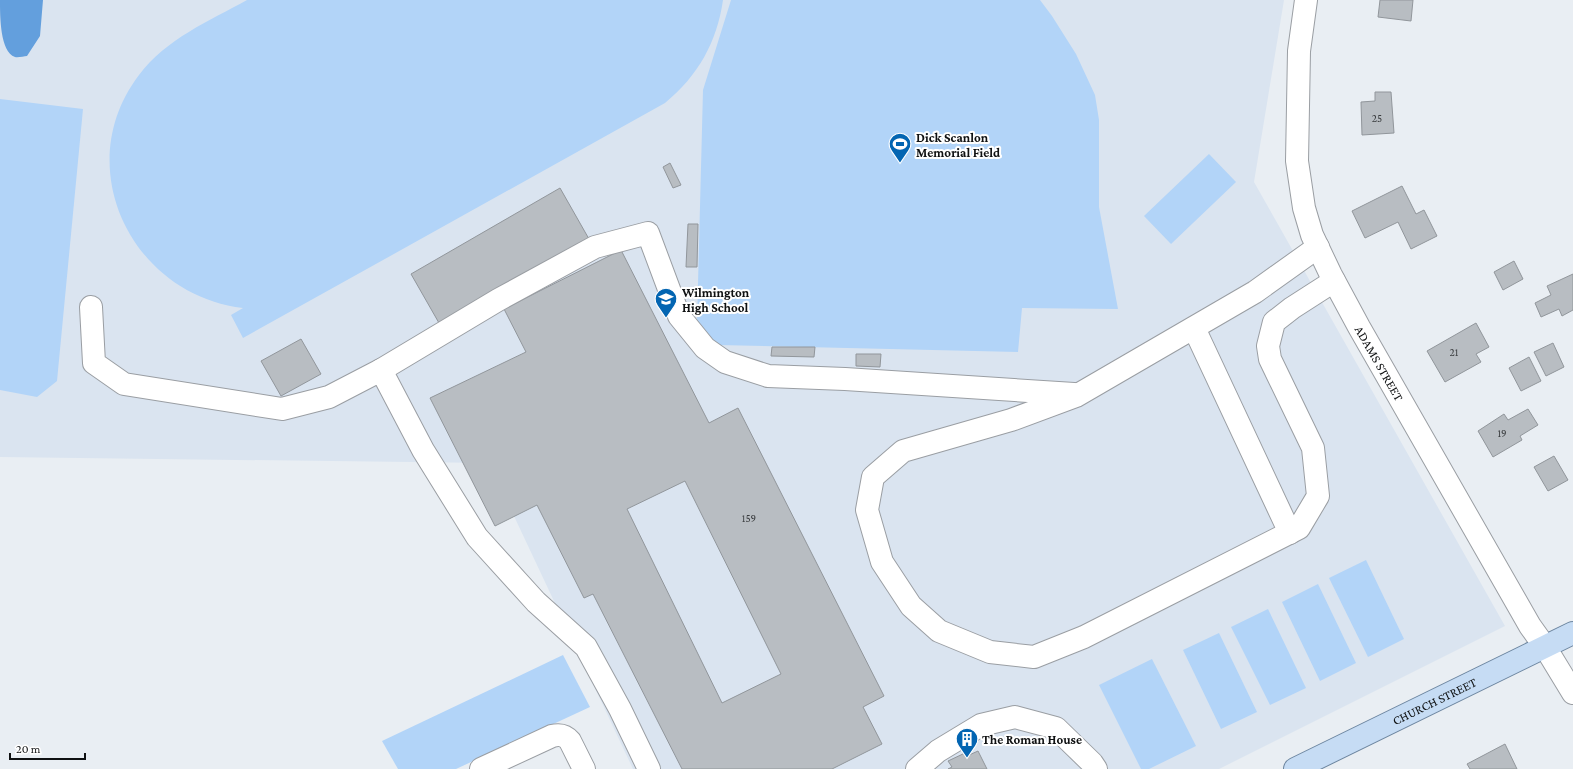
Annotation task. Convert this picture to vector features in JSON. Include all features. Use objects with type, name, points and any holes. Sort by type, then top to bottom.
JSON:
[{"type":"main road","name":"CHURCH STREET","points":[[1295,769],[1573,633]]},
{"type":"street","name":"ADAMS STREET","points":[[1306,0],[1299,51],[1297,162],[1304,208],[1312,235],[1334,281],[1371,348],[1530,626],[1545,647],[1573,693]]},
{"type":"street","points":[[91,307],[94,364],[124,384],[282,409],[329,397],[381,370],[498,300],[595,247],[648,233],[679,316],[705,348],[725,362],[768,376],[845,379],[1080,394]]},
{"type":"street","points":[[1318,247],[1255,292],[1080,394],[1011,420],[903,451],[873,477],[867,510],[882,562],[911,606],[939,631],[990,652],[1034,657],[1084,637],[1299,528],[1318,496],[1313,448],[1270,359],[1268,346],[1274,322],[1292,308],[1334,281]]},
{"type":"street","points":[[1194,328],[1290,533]]},
{"type":"street","points":[[381,370],[423,450],[477,537],[536,602],[586,647],[620,709],[649,769]]},
{"type":"street","points":[[917,769],[938,751],[980,725],[1015,717],[1056,728],[1092,763],[1096,769]]},
{"type":"street","points":[[481,769],[552,736],[560,735],[570,741],[584,769]]},
{"type":"shaded area","name":"Wilmington High School","points":[[0,0],[1284,0],[1254,182],[1505,626],[1219,769],[633,769],[489,463],[0,457]]},
{"type":"shaded area","points":[[247,0],[723,0],[716,30],[704,57],[696,70],[677,93],[665,103],[243,338],[231,315],[243,308],[204,298],[170,279],[143,253],[123,221],[112,186],[110,148],[119,111],[139,75],[150,62],[175,41],[203,23]]},
{"type":"shaded area","name":"Dick Scanlon Memorial Field","points":[[731,0],[1040,0],[1076,54],[1095,95],[1099,120],[1099,207],[1118,309],[1022,308],[1018,352],[718,345],[697,323],[703,90]]},
{"type":"shaded area","points":[[0,99],[83,109],[57,381],[37,397],[0,390]]},
{"type":"shaded area","points":[[1209,154],[1236,182],[1171,244],[1144,216]]},
{"type":"shaded area","points":[[1366,560],[1404,639],[1368,657],[1329,578]]},
{"type":"shaded area","points":[[1318,584],[1356,663],[1320,681],[1282,602]]},
{"type":"shaded area","points":[[1268,609],[1306,688],[1270,705],[1231,627]]},
{"type":"shaded area","points":[[1219,633],[1257,712],[1221,729],[1183,650]]},
{"type":"shaded area","points":[[563,655],[590,707],[456,769],[398,769],[382,741]]},
{"type":"shaded area","points":[[1152,659],[1196,746],[1149,769],[1141,769],[1099,685]]},
{"type":"water","points":[[0,0],[43,0],[40,36],[27,56],[15,57],[10,54],[6,48],[2,33]]},
{"type":"building","points":[[1380,0],[1413,0],[1411,21],[1378,17]]},
{"type":"building","points":[[1375,92],[1391,92],[1394,133],[1362,135],[1361,102],[1375,101]]},
{"type":"building","points":[[670,163],[681,185],[673,188],[663,167]]},
{"type":"building","points":[[1402,186],[1416,214],[1424,210],[1437,236],[1411,249],[1398,222],[1365,238],[1352,211]]},
{"type":"building","points":[[560,188],[589,239],[439,323],[411,274]]},
{"type":"building","points":[[688,224],[698,224],[697,267],[686,267]]},
{"type":"building","points":[[621,250],[709,423],[738,408],[884,696],[863,707],[882,744],[832,769],[682,769],[593,594],[584,598],[537,505],[495,526],[430,398],[526,352],[504,309]],"holes":[[[685,481],[781,674],[722,703],[627,509]]]},
{"type":"building","points":[[1514,261],[1523,279],[1503,290],[1494,272]]},
{"type":"building","points":[[1573,274],[1573,310],[1562,316],[1559,309],[1541,317],[1535,303],[1551,295],[1547,286]]},
{"type":"building","points":[[1476,323],[1489,347],[1476,354],[1481,362],[1445,382],[1427,351]]},
{"type":"building","points":[[301,339],[321,374],[281,396],[261,361]]},
{"type":"building","points":[[1553,343],[1564,367],[1546,376],[1534,352]]},
{"type":"building","points":[[772,347],[815,347],[814,357],[771,356]]},
{"type":"building","points":[[856,354],[881,354],[880,367],[856,366]]},
{"type":"building","points":[[1529,357],[1541,381],[1521,391],[1509,368]]},
{"type":"building","points":[[1528,409],[1538,425],[1520,436],[1522,440],[1493,457],[1478,431],[1504,414],[1508,420]]},
{"type":"building","points":[[1554,456],[1568,480],[1548,491],[1534,467]]},
{"type":"building","points":[[1505,744],[1517,769],[1470,769],[1467,764]]},
{"type":"building","name":"The Roman House","points":[[978,751],[987,769],[948,769],[952,767],[948,761],[965,753],[967,756]]},
{"type":"place","name":"Dick Scanlon Memorial Field","points":[[900,164]]},
{"type":"place","name":"Wilmington High School","points":[[666,318]]},
{"type":"place","name":"The Roman House","points":[[967,758]]}]
